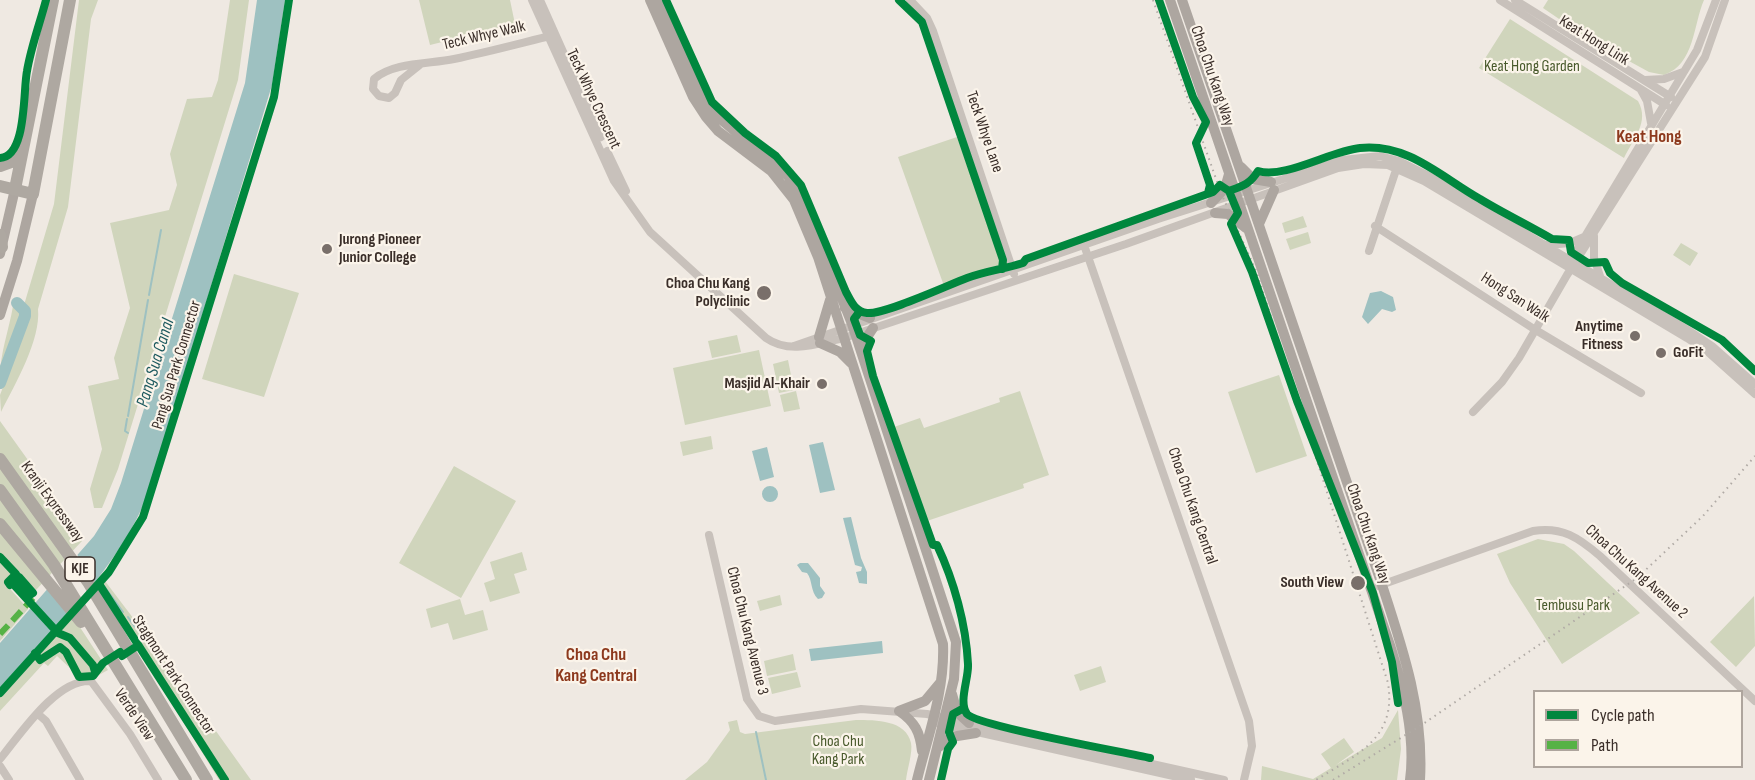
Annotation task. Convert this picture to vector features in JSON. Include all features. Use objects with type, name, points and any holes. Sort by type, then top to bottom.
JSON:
[{"type":"highway","points":[[16,183],[53,0]]},
{"type":"highway","points":[[0,173],[16,183],[34,188],[70,0]]},
{"type":"highway","points":[[0,166],[17,157],[26,140]]},
{"type":"highway","points":[[0,186],[16,183]]},
{"type":"highway","name":"Kranji Expressway","points":[[1,460],[88,582],[207,780]]},
{"type":"highway","name":"Kranji Expressway","points":[[0,490],[54,565],[186,780]]},
{"type":"highway","points":[[0,524],[60,594],[127,683]]},
{"type":"main road","points":[[650,0],[693,98],[706,117],[718,131],[771,171],[788,190],[812,242],[831,298],[848,331],[860,348],[952,624],[957,662],[952,688],[923,757],[917,780]]},
{"type":"main road","points":[[659,0],[700,95],[711,112],[782,170],[801,196],[845,308],[854,365],[940,628],[944,660],[935,753],[929,780]]},
{"type":"main road","name":"Choa Chu Kang Way","points":[[1170,0],[1229,173],[1259,224],[1377,586],[1402,684],[1412,766],[1410,780]]},
{"type":"main road","name":"Choa Chu Kang Way","points":[[1182,0],[1237,162],[1248,230],[1413,682],[1420,735],[1420,780]]},
{"type":"main road","points":[[1237,162],[1253,179],[1272,186],[1259,224]]},
{"type":"main road","points":[[1229,173],[1225,188],[1213,208],[1237,219],[1248,230]]},
{"type":"main road","points":[[1,245],[16,183]]},
{"type":"main road","points":[[0,315],[17,261],[34,188]]},
{"type":"main road","points":[[831,298],[819,340],[840,352],[854,365]]},
{"type":"main road","points":[[845,308],[872,323],[860,348]]},
{"type":"main road","points":[[899,711],[925,700],[942,682]]},
{"type":"main road","points":[[952,688],[957,712],[969,723]]},
{"type":"main road","points":[[899,711],[912,720],[918,729],[923,757]]},
{"type":"main road","points":[[935,753],[942,742],[951,737],[976,733]]},
{"type":"street","name":"Teck Whye Crescent","points":[[532,0],[633,208],[650,232],[766,338],[779,345],[791,347],[872,323]]},
{"type":"street","name":"Teck Whye Crescent","points":[[540,0],[551,36]]},
{"type":"street","name":"Teck Whye Lane","points":[[910,0],[927,18],[933,31],[1017,280]]},
{"type":"street","name":"Keat Hong Link","points":[[1500,0],[1674,104]]},
{"type":"street","name":"Keat Hong Link","points":[[1515,0],[1642,84]]},
{"type":"street","points":[[1473,412],[1502,382],[1519,358],[1650,126],[1697,50],[1716,0]]},
{"type":"street","points":[[1546,245],[1570,243],[1589,236],[1705,57],[1725,0]]},
{"type":"street","name":"Teck Whye Walk","points":[[421,64],[401,80],[395,93],[389,98],[380,96],[373,88],[374,79],[378,75],[421,64],[551,36]]},
{"type":"street","points":[[1656,134],[1650,126],[1642,84],[1683,72]]},
{"type":"street","points":[[872,323],[1089,256],[1243,196],[1355,157],[1380,156],[1546,245],[1571,267],[1600,277],[1712,346],[1755,384]]},
{"type":"street","points":[[1272,186],[1350,165],[1398,165],[1571,267],[1708,352],[1755,394]]},
{"type":"street","points":[[1388,165],[1392,180]]},
{"type":"street","points":[[1368,251],[1398,165]]},
{"type":"street","points":[[872,323],[1013,269],[1084,245],[1213,208]]},
{"type":"street","name":"Hong San Walk","points":[[1375,226],[1534,329],[1641,393]]},
{"type":"street","points":[[1589,236],[1600,277]]},
{"type":"street","name":"Choa Chu Kang Central","points":[[1084,245],[1249,721],[1252,746],[1244,780]]},
{"type":"street","name":"Choa Chu Kang Avenue 2","points":[[1377,586],[1533,531],[1548,529],[1567,532],[1579,538],[1600,556],[1755,701]]},
{"type":"street","name":"Choa Chu Kang Avenue 3","points":[[709,535],[745,693],[755,712],[764,718],[780,721],[861,709],[899,711],[939,720],[976,733],[1191,780]]},
{"type":"street","name":"Verde View","points":[[0,759],[57,694],[81,682],[91,681],[130,734],[158,780]]},
{"type":"street","points":[[38,714],[46,721],[80,780]]},
{"type":"street","name":"Choa Chu Kang Avenue 3","points":[[939,720],[969,723],[1224,780]]},
{"type":"street","points":[[0,766],[9,780]]},
{"type":"green space","points":[[79,0],[98,0],[91,19],[68,207],[38,309],[38,321],[31,348],[1,412],[0,395],[29,319],[28,309],[24,305],[54,204]]},
{"type":"green space","points":[[230,0],[249,0],[238,80],[118,469],[102,508],[94,508],[90,489],[102,449],[88,386],[119,379],[114,358],[130,308],[110,223],[169,210],[177,185],[170,154],[187,99],[212,97],[218,80]]},
{"type":"green space","points":[[419,0],[510,0],[515,24],[430,45]]},
{"type":"green space","points":[[1548,0],[1704,0],[1687,53],[1674,70],[1664,75],[1649,72],[1587,38],[1543,8]]},
{"type":"green space","name":"Keat Hong Garden","points":[[1510,19],[1638,101],[1642,116],[1641,123],[1624,158],[1479,68]]},
{"type":"green space","points":[[957,137],[1003,266],[944,286],[898,157]]},
{"type":"green space","points":[[1303,216],[1307,227],[1285,233],[1282,223]]},
{"type":"green space","points":[[1308,232],[1311,243],[1290,250],[1286,239]]},
{"type":"green space","points":[[1681,243],[1698,253],[1690,266],[1673,255]]},
{"type":"green space","points":[[234,274],[299,293],[264,397],[202,379]]},
{"type":"green space","points":[[13,306],[22,315],[22,320],[0,377],[3,350]]},
{"type":"green space","points":[[737,335],[741,352],[712,358],[708,341]]},
{"type":"green space","points":[[759,350],[771,406],[685,425],[673,368]]},
{"type":"green space","points":[[788,360],[794,390],[779,393],[773,364]]},
{"type":"green space","points":[[1279,375],[1307,456],[1256,473],[1228,392]]},
{"type":"green space","points":[[796,391],[800,409],[784,412],[780,395]]},
{"type":"green space","points":[[1020,391],[1049,475],[1023,484],[1024,488],[927,521],[894,427],[920,418],[924,428],[1000,402],[999,398]]},
{"type":"green space","points":[[0,421],[53,495],[82,541],[35,591],[0,553]]},
{"type":"green space","points":[[711,436],[713,449],[683,456],[680,442]]},
{"type":"green space","points":[[454,466],[516,501],[461,598],[399,563]]},
{"type":"green space","name":"Tembusu Park","points":[[1538,539],[1564,544],[1574,551],[1640,613],[1562,664],[1510,583],[1497,554]]},
{"type":"green space","points":[[522,552],[527,570],[514,574],[520,593],[490,602],[484,583],[495,579],[490,562]]},
{"type":"green space","points":[[0,559],[13,573],[4,582],[28,609],[0,641]]},
{"type":"green space","points":[[105,581],[251,780],[219,780],[100,585]]},
{"type":"green space","points":[[780,595],[782,605],[760,611],[757,601]]},
{"type":"green space","points":[[1754,596],[1755,646],[1736,667],[1710,642]]},
{"type":"green space","points":[[460,599],[465,615],[483,610],[488,630],[453,640],[448,623],[431,628],[426,609]]},
{"type":"green space","points":[[70,612],[108,670],[97,676],[83,674],[76,678],[71,669],[57,656],[48,666],[44,663],[0,711],[0,690]]},
{"type":"green space","points":[[793,654],[796,670],[767,676],[764,661]]},
{"type":"green space","points":[[1101,666],[1106,682],[1080,691],[1074,675]]},
{"type":"green space","points":[[797,672],[801,687],[772,694],[768,678]]},
{"type":"green space","points":[[1398,710],[1401,749],[1397,780],[1261,780],[1262,766],[1313,779],[1331,768],[1321,754],[1344,738],[1354,752],[1336,765],[1382,738]]},
{"type":"green space","name":"Choa Chu Kang Park","points":[[737,720],[740,732],[745,734],[856,720],[889,723],[903,730],[911,743],[906,780],[685,780],[707,762],[730,730],[728,722]]},
{"type":"water","points":[[257,0],[285,0],[272,85],[148,494],[120,548],[102,573],[0,688],[0,643],[94,536],[111,509],[121,483],[245,83]]},
{"type":"water","points":[[1381,291],[1393,297],[1396,310],[1392,312],[1382,309],[1368,324],[1362,317],[1370,293]]},
{"type":"water","points":[[823,442],[835,490],[820,493],[809,445]]},
{"type":"water","points":[[767,447],[774,477],[760,481],[752,451]]},
{"type":"water","points":[[770,486],[778,494],[770,502],[762,494]]},
{"type":"water","points":[[851,517],[861,558],[867,572],[867,584],[859,583],[856,572],[861,571],[862,567],[855,565],[843,518]]},
{"type":"water","points":[[808,563],[820,578],[820,586],[825,593],[822,598],[818,599],[815,596],[809,576],[797,565]]},
{"type":"water","points":[[882,641],[883,653],[811,661],[809,649]]},
{"type":"pier","points":[[76,553],[96,584],[71,612],[47,583]]},
{"type":"waterway","points":[[149,295],[161,230]]},
{"type":"waterway","name":"Pang Sua Canal","points":[[128,416],[148,300]]},
{"type":"waterway","points":[[0,383],[25,316],[25,311],[17,303]]},
{"type":"waterway","points":[[127,419],[125,431],[128,433]]},
{"type":"waterway","points":[[104,586],[123,612]]},
{"type":"waterway","points":[[128,617],[135,627],[148,629]]},
{"type":"waterway","points":[[756,732],[766,780]]},
{"type":"railway","points":[[1153,0],[1221,193],[1257,273],[1388,683],[1389,702],[1386,718],[1380,731],[1359,753],[1316,780]]},
{"type":"railway","points":[[1333,780],[1420,726],[1637,578],[1703,516],[1755,456]]},
{"type":"marked path","points":[[13,620],[33,598]]},
{"type":"marked path","points":[[0,634],[13,620]]},
{"type":"cycle path","points":[[0,158],[9,155],[19,135],[29,62],[46,0]]},
{"type":"cycle path","name":"Pang Sua Park Connector","points":[[0,693],[109,572],[143,517],[274,97],[289,0]]},
{"type":"cycle path","points":[[666,0],[712,102],[745,133],[776,156],[801,185],[846,292],[859,311],[867,313],[887,309],[967,278],[1023,263],[1026,259],[1213,192],[1220,185],[1229,191],[1249,182],[1258,171],[1281,171],[1348,150],[1377,148],[1409,156],[1552,239],[1569,240],[1571,252],[1588,263],[1605,262],[1610,273],[1622,283],[1722,340],[1755,371]]},
{"type":"cycle path","points":[[899,0],[922,22],[1003,260],[1002,269]]},
{"type":"cycle path","points":[[1159,0],[1193,97],[1206,122],[1196,143],[1210,185],[1208,193]]},
{"type":"cycle path","points":[[1229,191],[1238,213],[1231,224],[1252,272],[1297,401],[1373,593],[1392,662],[1398,703]]},
{"type":"cycle path","points":[[860,311],[854,319],[860,335],[871,341],[867,351],[873,376],[933,545],[937,545],[958,603],[967,649],[968,670],[963,703],[967,714],[1022,732],[1150,758]]},
{"type":"cycle path","points":[[0,557],[16,574],[8,582],[10,585],[19,577],[33,593],[30,595],[18,583],[15,586],[58,633],[70,638],[93,665],[95,672]]},
{"type":"cycle path","name":"Stagmont Park Connector","points":[[99,584],[225,780]]},
{"type":"cycle path","name":"Stagmont Park Connector","points":[[35,653],[40,660],[60,647],[66,652],[79,677],[93,676],[103,663],[120,652],[122,656],[137,646]]},
{"type":"cycle path","points":[[941,780],[948,749],[953,742],[949,732],[953,714],[964,708]]},
{"type":"place","name":"Jurong Pioneer Junior College","points":[[327,249]]},
{"type":"place","name":"Choa Chu Kang Polyclinic","points":[[764,293]]},
{"type":"place","name":"Anytime Fitness","points":[[1635,336]]},
{"type":"place","name":"GoFit","points":[[1661,353]]},
{"type":"place","name":"Masjid Al-Khair","points":[[822,384]]},
{"type":"place","name":"South View","points":[[1358,583]]},
{"type":"district","name":"Keat Hong","points":[[1649,137]]},
{"type":"district","name":"Choa Chu Kang Central","points":[[596,665]]}]
